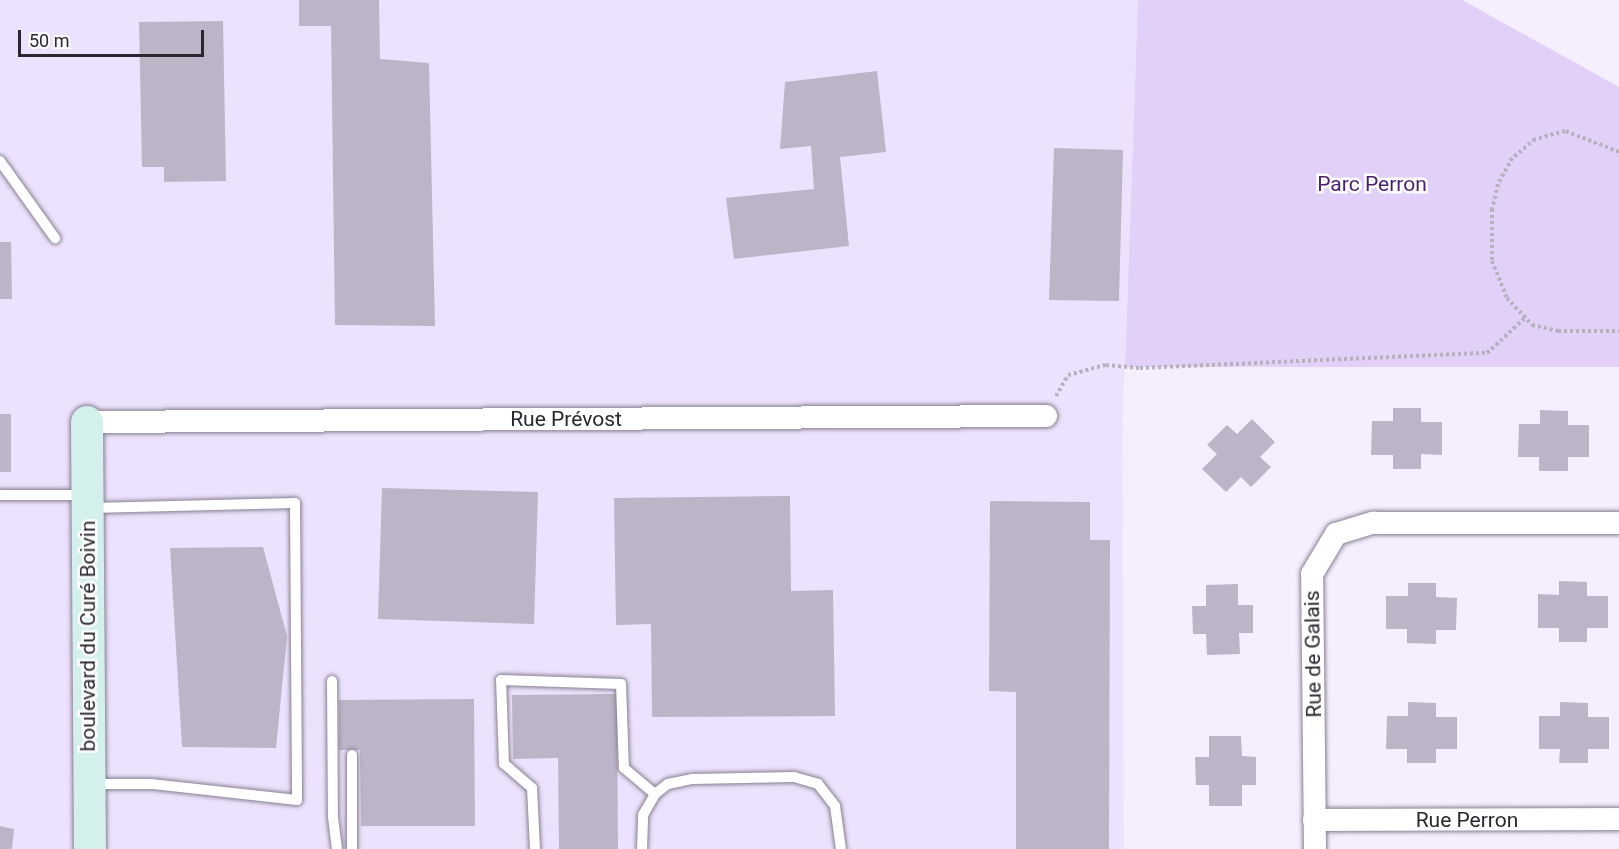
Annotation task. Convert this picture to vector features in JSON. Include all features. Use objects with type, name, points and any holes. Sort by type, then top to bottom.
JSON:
[{"type":"street","name":"Rue Prévost","points":[[87,422],[1046,416]]},
{"type":"street","name":"boulevard du Curé Boivin","points":[[87,422],[90,849]]},
{"type":"street","name":"Rue de Galais","points":[[1315,849],[1312,574],[1336,534],[1373,523],[1619,523]]},
{"type":"street","name":"Rue Perron","points":[[1314,820],[1619,819]]},
{"type":"lane","points":[[0,162],[56,238]]},
{"type":"lane","points":[[0,495],[87,501],[295,503],[297,800],[151,784],[90,784]]},
{"type":"lane","points":[[535,849],[532,788],[504,765],[501,680],[621,684],[624,768],[656,794]]},
{"type":"lane","points":[[332,681],[333,817],[337,849]]},
{"type":"lane","points":[[352,755],[352,849]]},
{"type":"lane","points":[[642,849],[643,815],[656,794],[668,784],[692,778],[807,780],[818,784],[836,806],[841,849]]},
{"type":"path","points":[[1619,152],[1565,131],[1535,138],[1512,159],[1498,184],[1492,209],[1492,261],[1506,298],[1532,325],[1558,331],[1619,331]]},
{"type":"path","points":[[1046,416],[1068,375],[1106,365],[1140,368],[1487,353],[1525,318]]},
{"type":"shaded area","points":[[0,0],[1138,0],[1122,438],[1124,849],[0,849]]},
{"type":"green space","name":"Parc Perron","points":[[1138,0],[1462,0],[1619,87],[1619,367],[1125,367]]},
{"type":"building","points":[[299,0],[379,0],[380,59],[429,63],[435,326],[335,325],[331,26],[299,26]]},
{"type":"building","points":[[223,21],[226,181],[164,182],[164,167],[142,167],[139,22]]},
{"type":"building","points":[[877,71],[886,152],[840,157],[849,246],[734,259],[726,198],[814,189],[811,146],[780,149],[785,82]]},
{"type":"building","points":[[1054,148],[1123,150],[1119,301],[1049,300]]},
{"type":"building","points":[[0,242],[11,242],[12,299],[0,299]]},
{"type":"building","points":[[1393,408],[1421,408],[1421,422],[1442,422],[1442,455],[1421,454],[1421,469],[1393,469],[1393,455],[1371,455],[1372,421],[1393,421]]},
{"type":"building","points":[[1540,410],[1568,411],[1568,425],[1589,425],[1589,457],[1568,457],[1568,471],[1539,471],[1539,457],[1518,457],[1519,424],[1540,424]]},
{"type":"building","points":[[0,414],[11,414],[11,472],[0,472]]},
{"type":"building","points":[[1252,419],[1275,442],[1260,457],[1271,467],[1251,487],[1241,477],[1226,492],[1202,469],[1217,454],[1207,445],[1227,425],[1237,434]]},
{"type":"building","points":[[382,488],[538,492],[534,624],[378,619]]},
{"type":"building","points":[[790,496],[791,591],[833,590],[835,716],[652,717],[651,624],[616,625],[614,498]]},
{"type":"building","points":[[990,501],[1090,502],[1090,540],[1110,540],[1109,849],[1016,849],[1016,692],[989,691]]},
{"type":"building","points":[[263,547],[287,636],[276,748],[182,747],[170,548]]},
{"type":"building","points":[[1559,581],[1587,582],[1587,596],[1608,596],[1608,628],[1587,628],[1587,642],[1559,642],[1559,628],[1538,628],[1538,594],[1559,595]]},
{"type":"building","points":[[1408,583],[1436,583],[1436,597],[1457,598],[1456,630],[1436,630],[1436,644],[1407,643],[1407,629],[1386,629],[1386,596],[1408,596]]},
{"type":"building","points":[[1238,584],[1238,605],[1253,605],[1253,633],[1239,633],[1240,654],[1207,655],[1206,634],[1193,634],[1192,606],[1206,606],[1206,585]]},
{"type":"building","points":[[617,694],[618,849],[559,849],[558,758],[513,759],[512,695]]},
{"type":"building","points":[[474,699],[475,826],[361,826],[360,750],[339,750],[339,700]]},
{"type":"building","points":[[1408,702],[1436,703],[1436,717],[1457,717],[1457,749],[1436,749],[1436,763],[1407,763],[1407,749],[1386,749],[1387,716],[1408,716]]},
{"type":"building","points":[[1560,702],[1588,703],[1588,717],[1609,717],[1609,749],[1588,749],[1588,763],[1559,763],[1560,749],[1539,749],[1539,716],[1560,716]]},
{"type":"building","points":[[1209,736],[1241,736],[1242,756],[1256,757],[1256,785],[1242,785],[1242,806],[1209,806],[1209,785],[1196,785],[1195,757],[1209,757]]},
{"type":"building","points":[[0,826],[14,829],[12,849],[0,849]]}]
